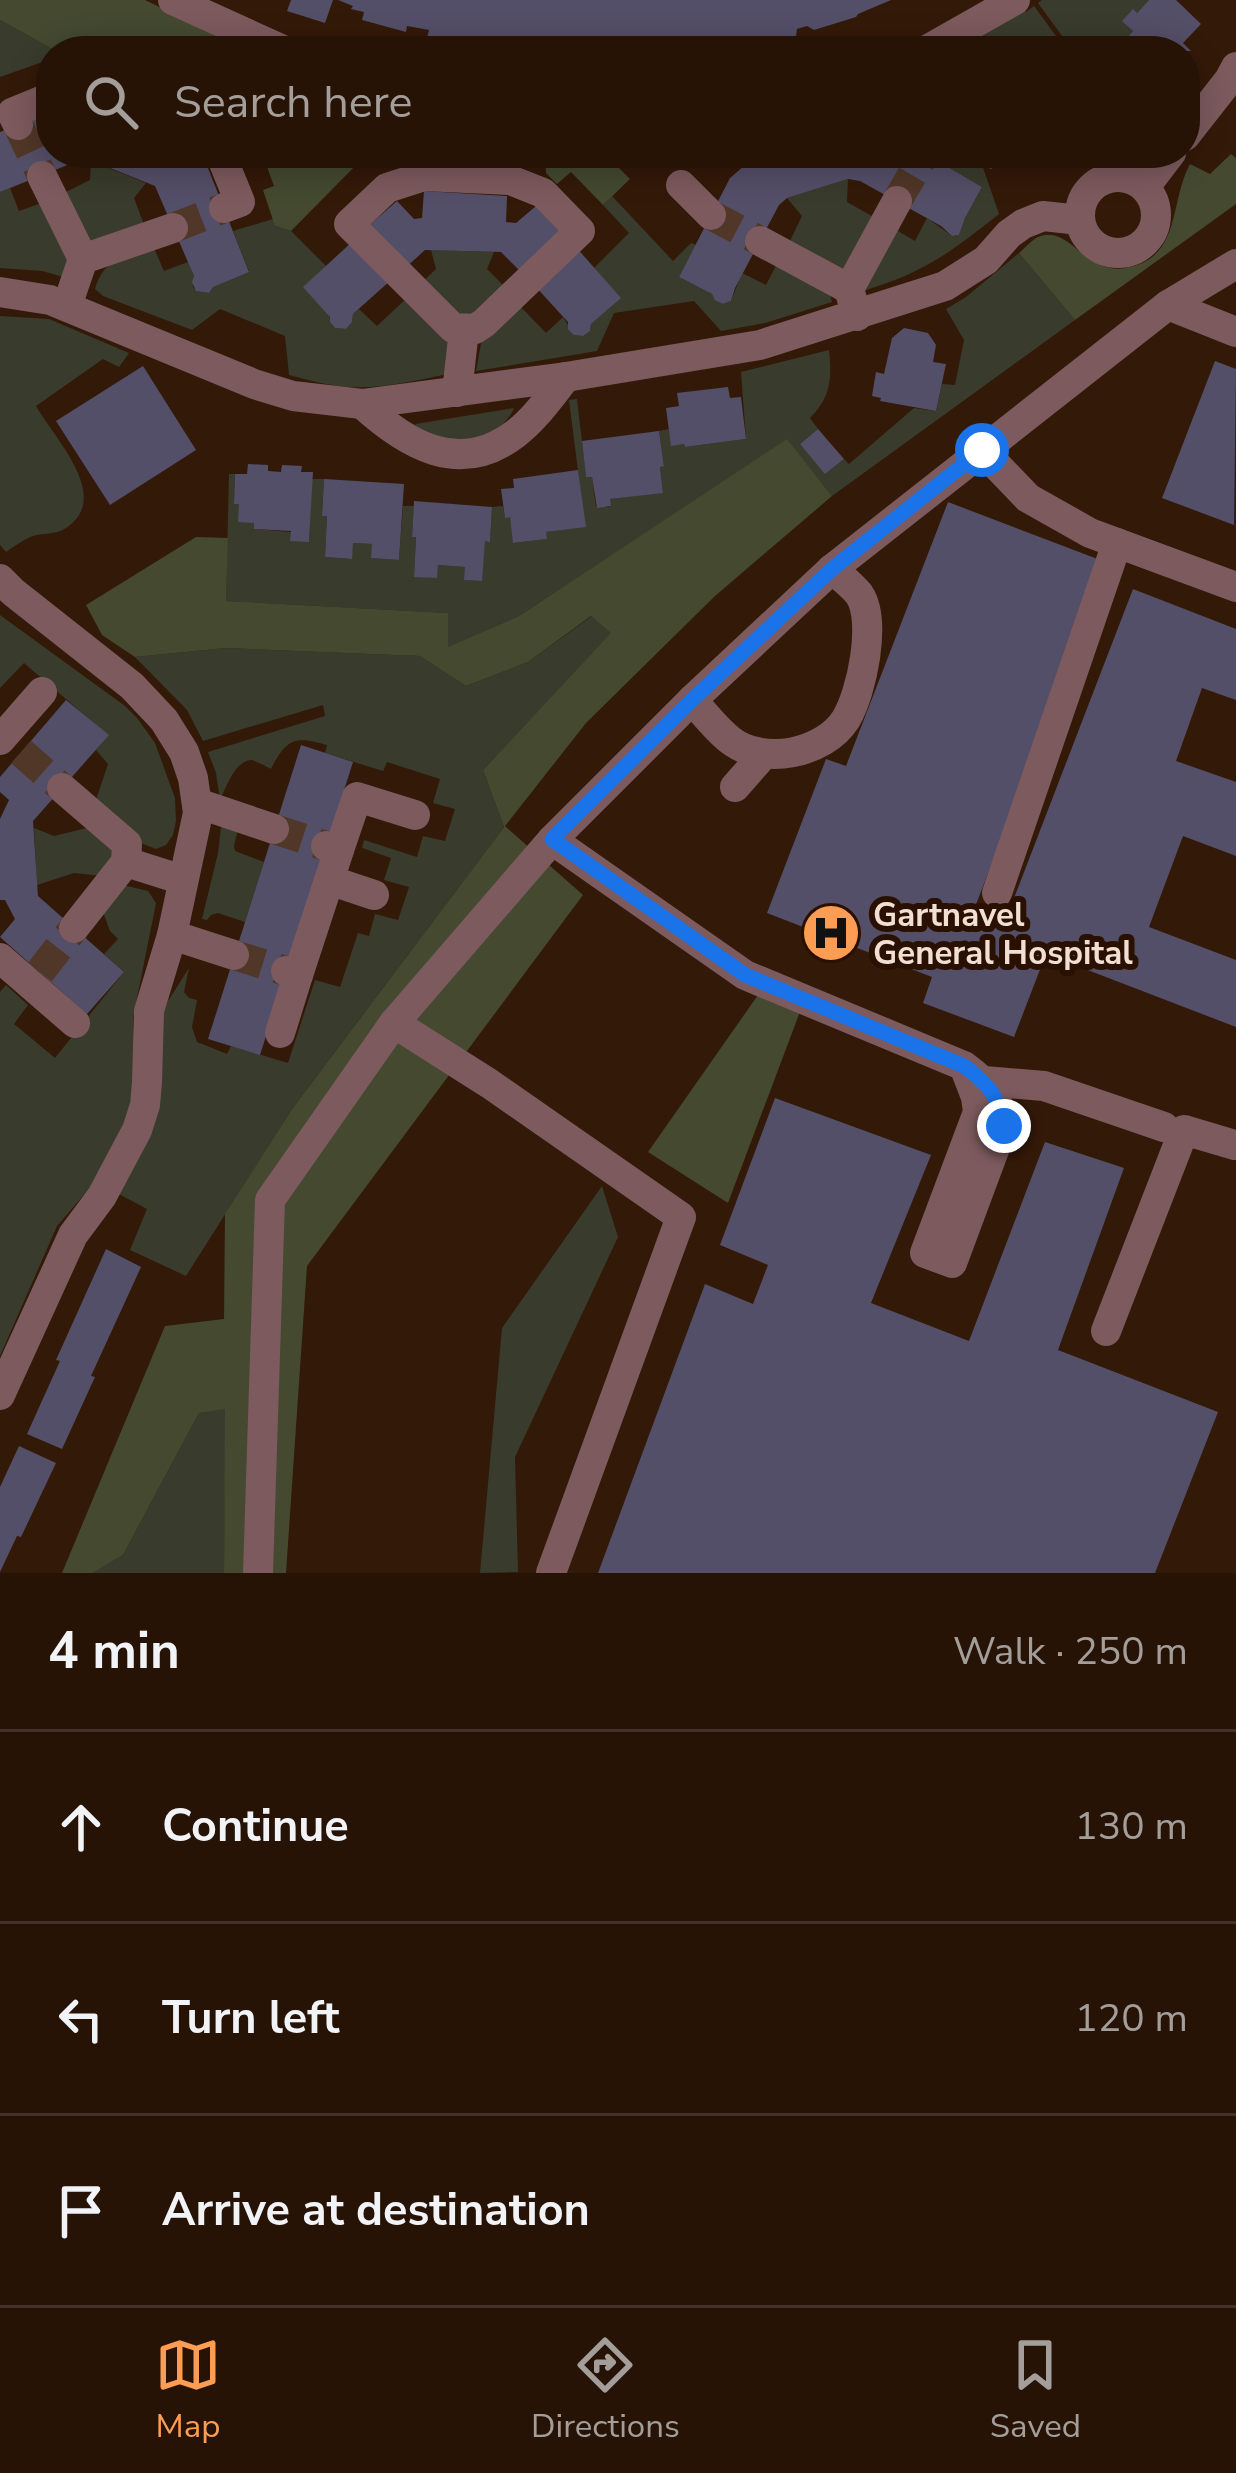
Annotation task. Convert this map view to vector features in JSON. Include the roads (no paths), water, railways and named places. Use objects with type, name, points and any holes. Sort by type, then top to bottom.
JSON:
[{"type":"street","points":[[173,0],[253,36]]},
{"type":"street","points":[[951,36],[1015,0]]},
{"type":"street","points":[[1200,117],[1236,67]]},
{"type":"street","points":[[18,125],[12,113],[36,103]]},
{"type":"street","points":[[224,208],[240,202],[226,168]]},
{"type":"street","points":[[1144,187],[1160,168]]},
{"type":"street","points":[[42,176],[83,260],[67,306]]},
{"type":"street","points":[[424,176],[510,180],[543,193],[580,231],[484,323],[464,330],[443,320],[349,224],[387,188],[424,176]]},
{"type":"street","points":[[1110,178],[1128,178],[1144,187],[1154,200],[1157,217],[1143,245],[1112,253],[1097,247],[1085,235],[1080,220],[1083,201],[1093,186],[1110,178]]},
{"type":"street","points":[[681,184],[711,215]]},
{"type":"street","points":[[853,303],[897,201]]},
{"type":"street","points":[[0,292],[67,306],[254,384],[293,396],[362,404],[760,345],[853,303],[945,286],[986,260],[1023,224],[1043,216],[1080,220]]},
{"type":"street","points":[[83,260],[173,227]]},
{"type":"street","points":[[760,241],[853,303]]},
{"type":"street","points":[[258,1573],[270,1200],[394,1023],[552,839],[832,569],[1168,305],[1236,264]]},
{"type":"street","points":[[1168,305],[1236,332]]},
{"type":"street","points":[[457,392],[464,330]]},
{"type":"street","points":[[362,404],[409,442],[458,455],[490,449],[513,436],[566,377]]},
{"type":"street","points":[[982,450],[1028,498],[1090,533],[1236,587]]},
{"type":"street","points":[[997,893],[1117,543]]},
{"type":"street","points":[[692,700],[733,742],[764,754],[792,753],[822,741],[845,720],[865,661],[868,628],[861,596],[832,569]]},
{"type":"street","points":[[0,579],[132,686],[164,720],[184,752],[198,812],[172,935],[149,1011],[145,1105],[137,1130],[101,1196],[73,1235],[0,1395]]},
{"type":"street","points":[[8,743],[42,692]]},
{"type":"street","points":[[735,787],[764,754]]},
{"type":"street","points":[[62,788],[127,844],[126,862],[74,928]]},
{"type":"street","points":[[280,1033],[292,973],[329,880],[333,848],[357,797],[415,815]]},
{"type":"street","points":[[197,803],[274,829]]},
{"type":"street","points":[[552,839],[745,975],[974,1073],[1044,1086],[1164,1127]]},
{"type":"street","points":[[126,862],[183,880]]},
{"type":"street","points":[[329,880],[374,895]]},
{"type":"street","points":[[172,935],[234,955]]},
{"type":"street","points":[[0,958],[34,978],[75,1022]]},
{"type":"street","points":[[394,1023],[681,1217],[551,1573]]},
{"type":"street","points":[[974,1073],[1000,1104],[1004,1126],[952,1263],[925,1253],[978,1112],[974,1073]]},
{"type":"street","points":[[1106,1331],[1184,1130],[1235,1144],[1236,1164]]},
{"type":"tunnel","points":[[18,125],[36,163]]},
{"type":"tunnel","points":[[38,168],[42,176]]},
{"type":"tunnel","points":[[897,201],[916,168]]},
{"type":"tunnel","points":[[173,228],[224,208]]},
{"type":"tunnel","points":[[711,215],[760,241]]},
{"type":"tunnel","points":[[21,752],[62,788]]},
{"type":"tunnel","points":[[274,829],[326,846]]},
{"type":"tunnel","points":[[40,972],[74,928]]},
{"type":"tunnel","points":[[234,955],[286,971]]},
{"type":"place","name":"Gartnavel General Hospital","points":[[831,933]]}]
